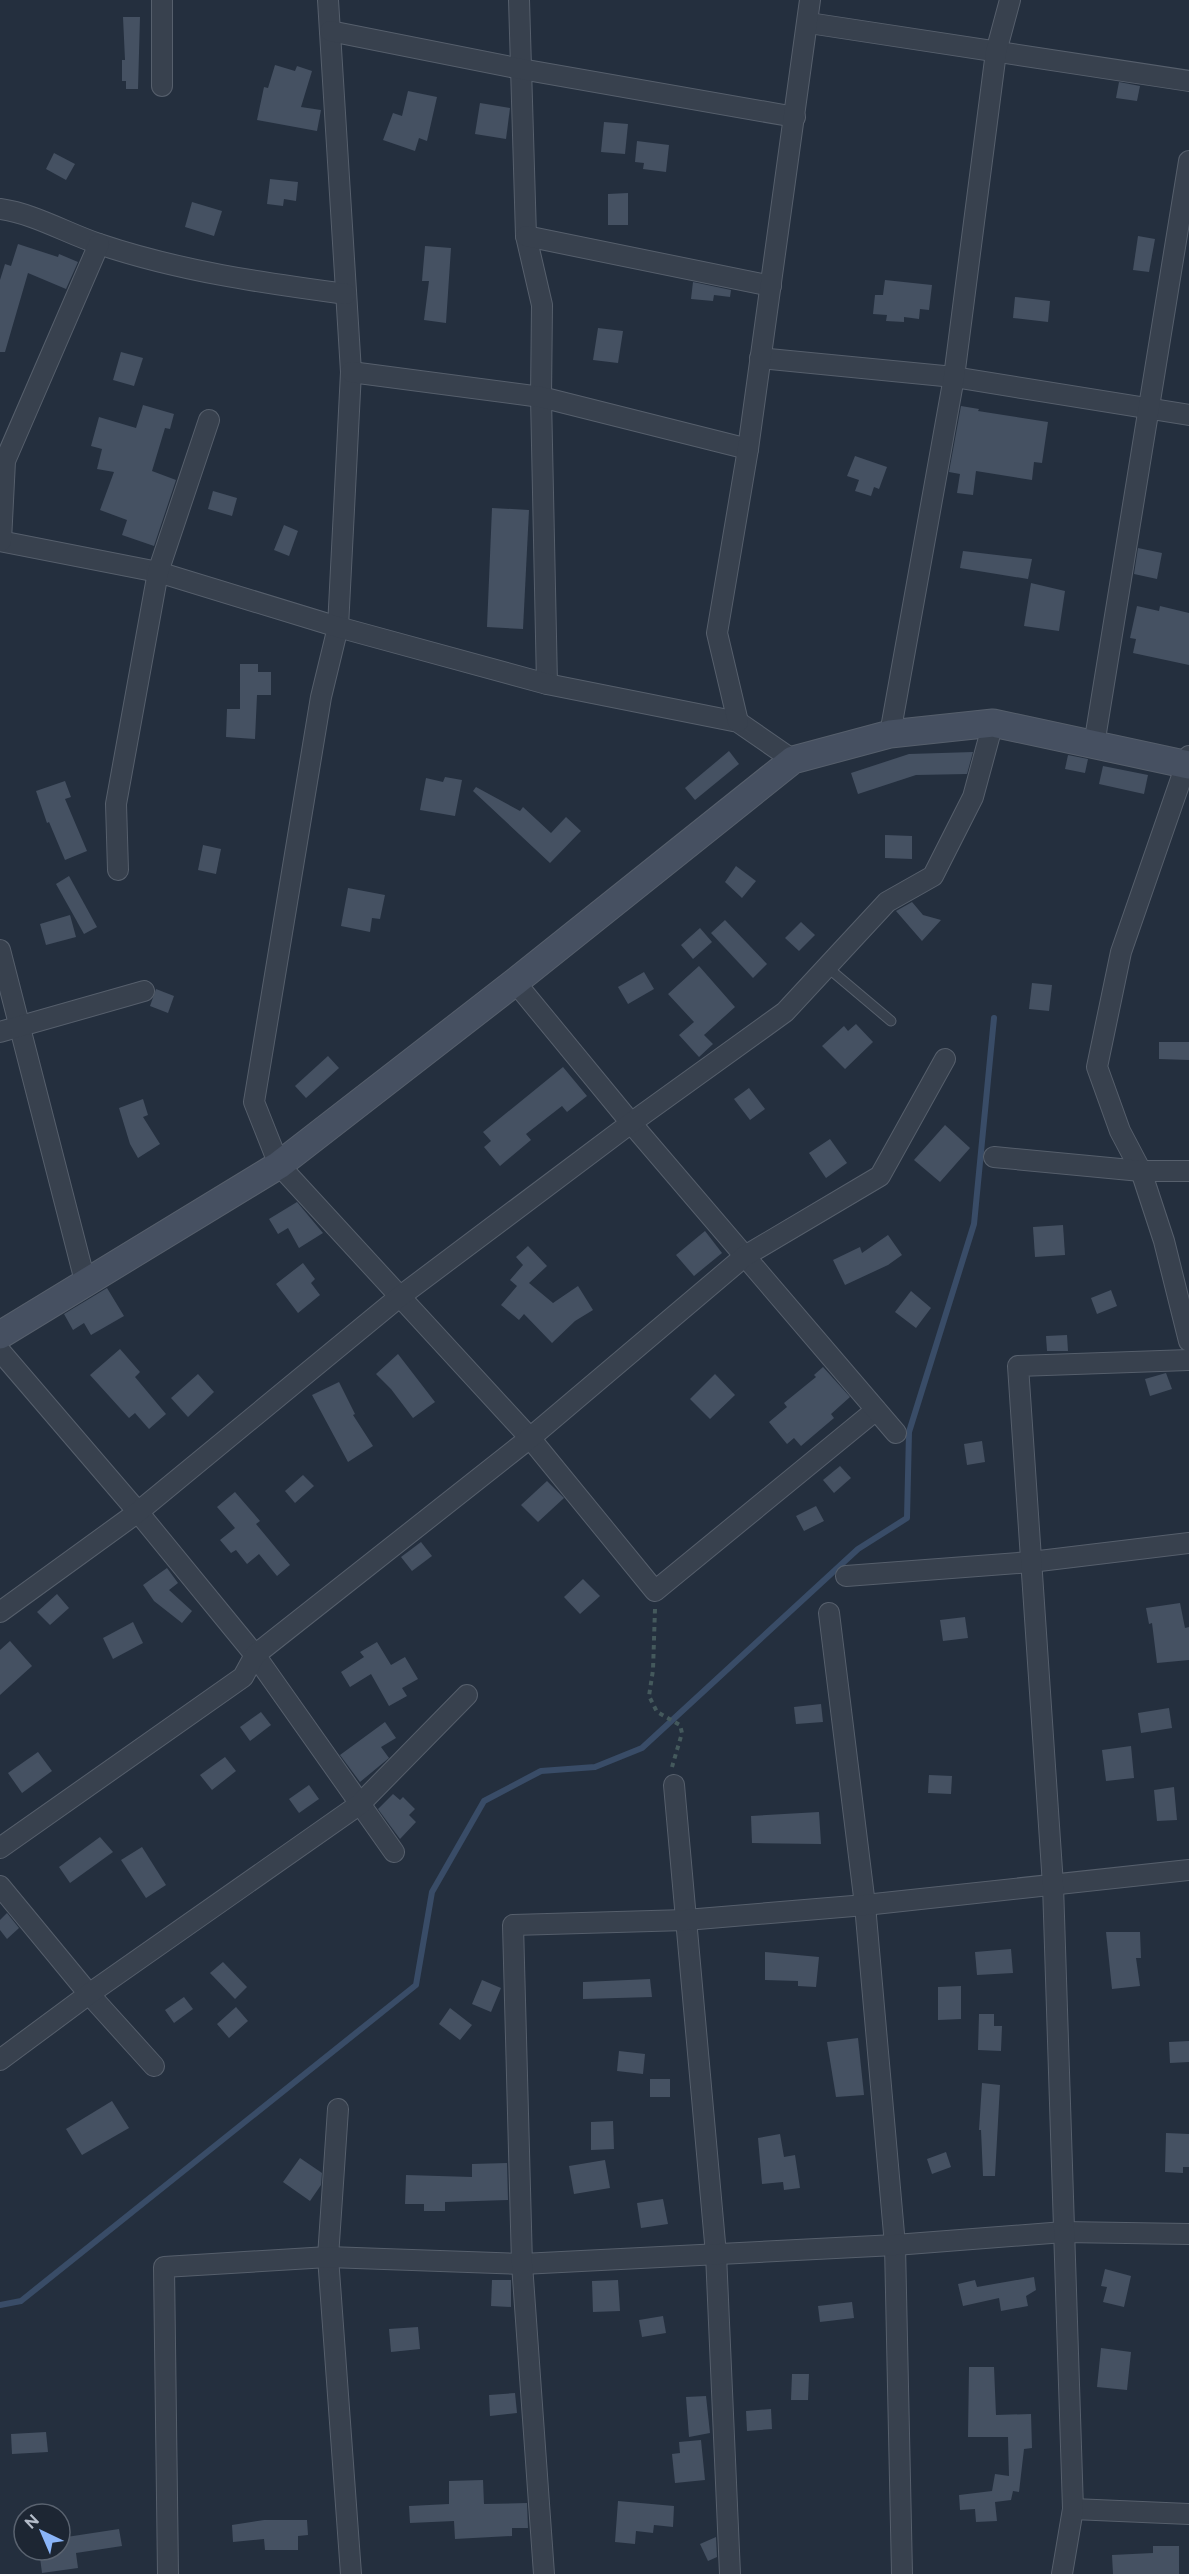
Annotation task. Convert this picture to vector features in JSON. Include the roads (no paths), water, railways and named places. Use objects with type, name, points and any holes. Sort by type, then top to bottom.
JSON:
[{"type":"street","points":[[162,0],[162,86]]},
{"type":"street","points":[[328,0],[351,372],[338,627],[321,697],[254,1102],[279,1165],[398,1298],[530,1438],[655,1590],[876,1410]]},
{"type":"street","points":[[519,0],[526,236],[542,305],[541,397],[547,684]]},
{"type":"street","points":[[738,722],[717,633],[748,449],[810,0]]},
{"type":"street","points":[[890,734],[954,377],[996,52],[1010,0]]},
{"type":"street","points":[[808,22],[1189,81]]},
{"type":"street","points":[[330,31],[521,69],[795,117]]},
{"type":"street","points":[[1094,745],[1189,161]]},
{"type":"street","points":[[0,209],[18,212],[99,244],[242,280],[346,294]]},
{"type":"street","points":[[526,236],[771,286]]},
{"type":"street","points":[[99,244],[5,461],[1,541],[158,573],[338,627],[547,684],[738,722],[793,760]]},
{"type":"street","points":[[760,358],[954,377],[1189,415]]},
{"type":"street","points":[[351,372],[541,397],[748,449]]},
{"type":"street","points":[[118,870],[116,804],[158,573],[209,420]]},
{"type":"street","points":[[0,1612],[138,1512],[398,1298],[631,1123],[785,1012],[887,902],[933,876],[973,797],[993,723]]},
{"type":"street","points":[[0,1335],[85,1281],[279,1165],[515,982],[793,760],[890,734],[993,723],[1188,762],[1120,952],[1097,1067],[1120,1131],[1142,1172],[1164,1241],[1189,1341]]},
{"type":"street","points":[[0,950],[85,1281]]},
{"type":"street","points":[[515,982],[631,1123],[896,1433]]},
{"type":"street","points":[[0,1032],[144,991]]},
{"type":"street","points":[[0,1848],[243,1677],[255,1655],[530,1438],[745,1256],[880,1176],[945,1059]]},
{"type":"street","points":[[994,1157],[1142,1172],[1189,1170]]},
{"type":"street","points":[[0,1351],[138,1512],[255,1655],[394,1852]]},
{"type":"street","points":[[1062,2574],[1074,2510],[1053,1885],[1018,1366],[1189,1360]]},
{"type":"street","points":[[846,1576],[1031,1563],[1189,1543]]},
{"type":"street","points":[[829,1613],[865,1905],[895,2245],[902,2574]]},
{"type":"street","points":[[0,2060],[89,1994],[360,1804],[467,1695]]},
{"type":"street","points":[[674,1785],[716,2254],[730,2574]]},
{"type":"street","points":[[544,2574],[522,2264],[513,1925],[686,1920],[865,1905],[1189,1870]]},
{"type":"street","points":[[0,1886],[89,1994],[154,2067]]},
{"type":"street","points":[[338,2109],[328,2257],[351,2574]]},
{"type":"street","points":[[168,2574],[164,2267],[328,2257],[522,2264],[895,2245],[1064,2232],[1189,2234]]},
{"type":"street","points":[[1074,2510],[1189,2514]]},
{"type":"lane","points":[[827,967],[891,1021]]},
{"type":"waterway","points":[[0,2305],[21,2301],[416,1985],[432,1892],[484,1801],[541,1771],[595,1767],[642,1748],[858,1549],[907,1518],[909,1432],[974,1224],[994,1018]]}]
